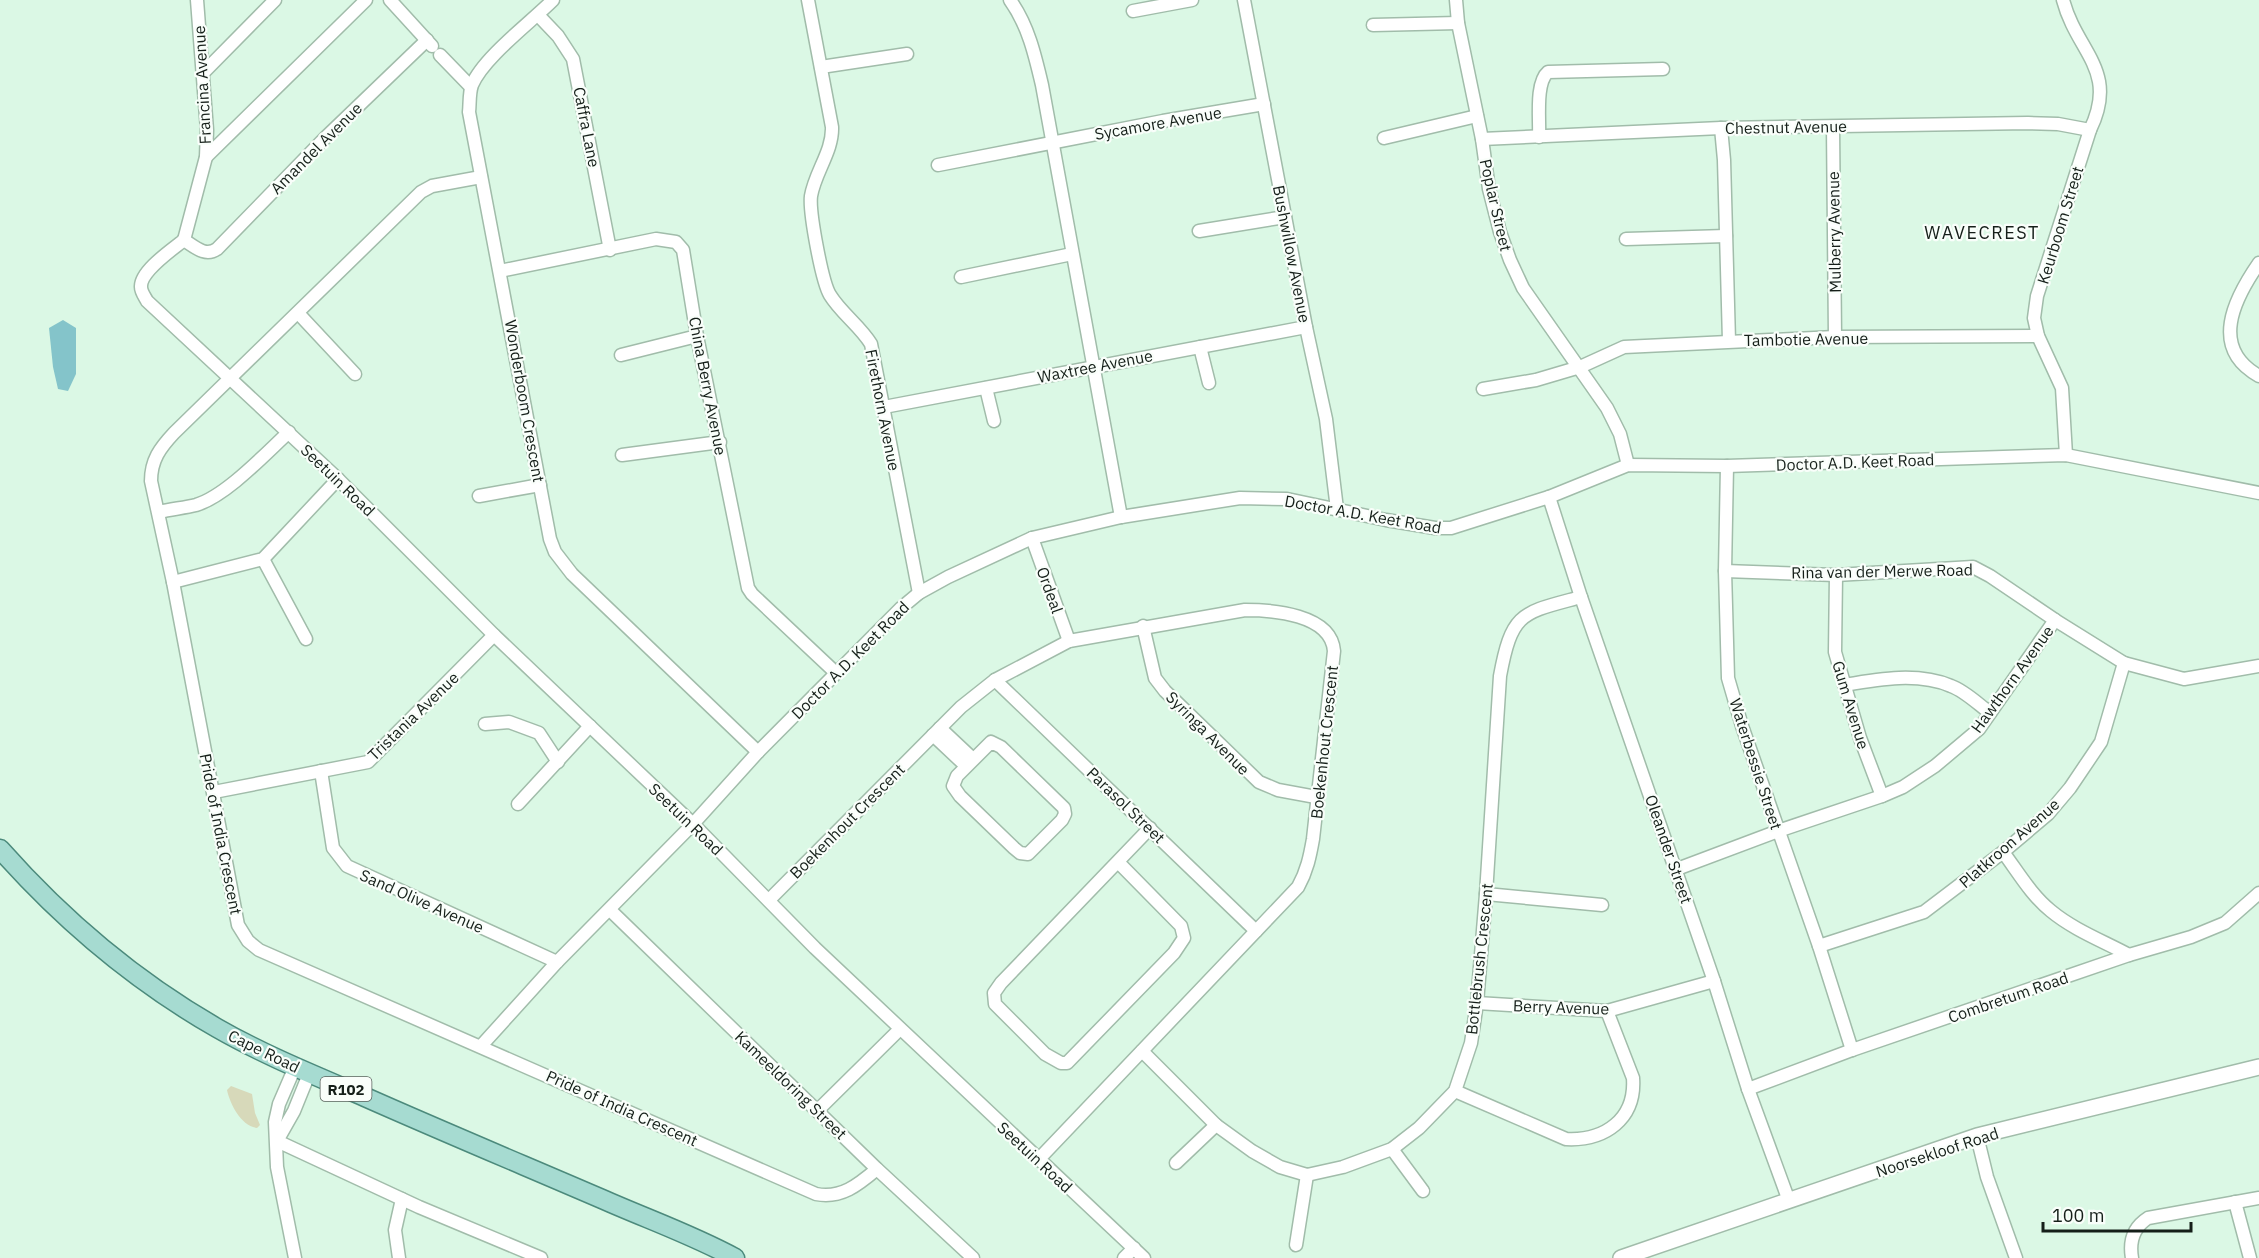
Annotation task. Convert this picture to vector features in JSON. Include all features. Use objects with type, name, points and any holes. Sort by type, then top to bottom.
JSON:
[{"type":"main road","name":"Cape Road","points":[[0,849],[64,915],[136,975],[215,1027],[302,1071],[669,1227],[735,1258]]},
{"type":"street","name":"Francina Avenue","points":[[184,240],[206,157],[204,72],[196,0]]},
{"type":"street","points":[[204,72],[274,0]]},
{"type":"street","points":[[206,157],[366,0]]},
{"type":"street","points":[[390,0],[471,87],[495,55],[553,0]]},
{"type":"street","name":"Firethorn Avenue","points":[[808,0],[832,136],[816,176],[811,198],[811,215],[828,293],[871,344],[919,593]]},
{"type":"street","points":[[1010,0],[1024,23],[1035,54],[1121,517]]},
{"type":"street","points":[[1133,11],[1192,0]]},
{"type":"street","name":"Bushwillow Avenue","points":[[1244,0],[1306,327],[1326,419],[1338,509]]},
{"type":"street","name":"Poplar Street","points":[[1456,0],[1458,24],[1490,189],[1500,232],[1510,260],[1523,288],[1607,408],[1620,435],[1628,465]]},
{"type":"street","name":"Keurboom Street","points":[[2063,0],[2068,17],[2093,60],[2100,81],[2101,99],[2037,296],[2034,318],[2038,336],[2062,388],[2066,455]]},
{"type":"street","name":"Caffra Lane","points":[[538,15],[558,36],[573,59],[610,250]]},
{"type":"street","points":[[1373,25],[1458,24]]},
{"type":"street","name":"Amandel Avenue","points":[[184,240],[202,252],[208,253],[217,249],[325,138],[433,47]]},
{"type":"street","points":[[821,67],[907,54]]},
{"type":"street","points":[[1539,137],[1540,86],[1548,72],[1663,69]]},
{"type":"street","name":"Wonderboom Crescent","points":[[471,87],[469,112],[550,539],[563,564],[758,752]]},
{"type":"street","name":"Sycamore Avenue","points":[[1052,143],[1264,104]]},
{"type":"street","points":[[1384,138],[1477,116]]},
{"type":"street","name":"Chestnut Avenue","points":[[1482,139],[1721,128],[2028,123],[2058,124],[2090,130]]},
{"type":"street","name":"Mulberry Avenue","points":[[1833,127],[1835,338]]},
{"type":"street","points":[[1721,128],[1729,341]]},
{"type":"street","points":[[938,165],[1052,143]]},
{"type":"street","name":"Pride of India Crescent","points":[[481,177],[432,186],[421,192],[160,447],[151,472],[238,925],[249,941],[259,950],[816,1194],[832,1196],[850,1190],[877,1169]]},
{"type":"street","points":[[1199,231],[1285,217]]},
{"type":"street","points":[[1626,239],[1726,236]]},
{"type":"street","name":"China Berry Avenue","points":[[500,271],[656,239],[670,240],[679,245],[685,258],[697,336],[748,588],[836,673]]},
{"type":"street","name":"Seetuin Road","points":[[184,240],[151,269],[143,280],[141,287],[147,301],[159,314],[289,432],[494,635],[693,824],[815,948],[1144,1258]]},
{"type":"street","points":[[961,277],[1072,254]]},
{"type":"street","points":[[2259,263],[2236,301],[2229,326],[2231,342],[2238,359],[2259,376]]},
{"type":"street","points":[[298,313],[355,374]]},
{"type":"street","name":"Waxtree Avenue","points":[[884,407],[1306,327]]},
{"type":"street","points":[[621,355],[697,336]]},
{"type":"street","name":"Tambotie Avenue","points":[[1580,367],[1624,347],[1835,338],[2038,336]]},
{"type":"street","points":[[1200,347],[1209,382]]},
{"type":"street","points":[[1483,389],[1536,380],[1580,367]]},
{"type":"street","points":[[986,388],[994,421]]},
{"type":"street","points":[[159,512],[198,504],[214,495],[239,478],[289,432]]},
{"type":"street","points":[[622,454],[720,442]]},
{"type":"street","name":"Doctor A.D. Keet Road","points":[[481,1046],[557,962],[693,824],[758,752],[919,593],[1032,538],[1121,517],[1240,498],[1287,499],[1386,520],[1435,528],[1451,528],[1550,497],[1628,465],[1727,466],[2066,455],[2259,493]]},
{"type":"street","name":"Waterbessie Street","points":[[1727,466],[1725,571],[1728,678],[1852,1050]]},
{"type":"street","points":[[173,582],[263,559],[338,479]]},
{"type":"street","points":[[478,496],[540,485]]},
{"type":"street","name":"Oleander Street","points":[[1550,497],[1581,597],[1677,869],[1748,1089],[1790,1201]]},
{"type":"street","name":"Ordeal","points":[[1032,538],[1069,641]]},
{"type":"street","points":[[263,559],[306,639]]},
{"type":"street","name":"Rina van der Merwe Road","points":[[1725,571],[1836,575],[1973,567],[2124,663],[2184,679],[2259,666]]},
{"type":"street","name":"Gum Avenue","points":[[1836,575],[1835,652],[1860,738],[1882,796]]},
{"type":"street","name":"Bottlebrush Crescent","points":[[1306,1175],[1344,1167],[1392,1149],[1419,1128],[1455,1091],[1471,1044],[1477,1003],[1500,676],[1504,654],[1511,633],[1520,620],[1532,611],[1581,597]]},
{"type":"street","name":"Boekenhout Crescent","points":[[770,900],[961,707],[995,680],[1069,641],[1143,626],[1245,610],[1272,610],[1306,619],[1322,628],[1333,644],[1334,651],[1313,838],[1309,862],[1303,878],[1298,887],[1038,1160]]},
{"type":"street","name":"Hawthorn Avenue","points":[[1677,869],[1778,831],[1882,796],[1903,787],[1935,766],[1980,729],[2055,620]]},
{"type":"street","name":"Syringa Avenue","points":[[1143,626],[1155,678],[1165,691],[1254,779],[1278,790],[1316,797]]},
{"type":"street","name":"Tristania Avenue","points":[[214,792],[358,765],[374,757],[494,635]]},
{"type":"street","name":"Platkroon Avenue","points":[[1819,946],[1924,912],[2003,852],[2048,814],[2086,766],[2101,742],[2124,663]]},
{"type":"street","points":[[1844,685],[1876,678],[1935,680],[1954,687],[1990,713]]},
{"type":"street","name":"Parasol Street","points":[[995,680],[1256,931]]},
{"type":"street","points":[[485,724],[497,716],[539,734],[558,762]]},
{"type":"street","points":[[518,804],[590,726]]},
{"type":"street","points":[[937,732],[970,762]]},
{"type":"street","points":[[987,743],[997,744],[1061,804],[1065,814],[1062,820],[1033,851],[1028,854],[1020,853],[954,789],[953,781],[970,762],[987,743]]},
{"type":"street","name":"Sand Olive Avenue","points":[[321,771],[333,848],[347,866],[557,962]]},
{"type":"street","points":[[1118,862],[1181,926],[1184,938],[1174,953],[1112,1018],[1067,1063],[1061,1063],[1045,1054],[995,1004],[994,993],[1150,828]]},
{"type":"street","points":[[2003,852],[2038,899],[2051,911],[2072,925],[2129,955]]},
{"type":"street","name":"Combretum Road","points":[[1748,1089],[1852,1050],[2129,955],[2191,937],[2225,923],[2259,893]]},
{"type":"street","points":[[1486,894],[1602,905]]},
{"type":"street","name":"Kameeldoring Street","points":[[610,910],[877,1169],[973,1258]]},
{"type":"street","name":"Berry Avenue","points":[[1477,1003],[1607,1011],[1714,981]]},
{"type":"street","points":[[1455,1091],[1566,1139],[1585,1138],[1611,1129],[1624,1117],[1633,1086],[1607,1011]]},
{"type":"street","points":[[818,1110],[900,1029]]},
{"type":"street","points":[[1142,1051],[1216,1125],[1271,1162],[1306,1175],[1296,1245]]},
{"type":"street","name":"Noorsekloof Road","points":[[1621,1258],[1977,1137],[2259,1068]]},
{"type":"street","points":[[295,1258],[276,1161],[278,1141],[294,1111],[302,1071]]},
{"type":"street","points":[[1176,1163],[1216,1125]]},
{"type":"street","points":[[1977,1137],[2012,1257]]},
{"type":"street","points":[[278,1141],[402,1199],[533,1256]]},
{"type":"street","points":[[1392,1149],[1423,1191]]},
{"type":"street","points":[[2132,1258],[2130,1248],[2133,1233],[2142,1221],[2148,1218],[2259,1198]]},
{"type":"street","points":[[399,1258],[395,1230],[402,1199]]},
{"type":"street","points":[[2235,1202],[2250,1258]]},
{"type":"street","points":[[1124,1258],[1134,1248]]},
{"type":"green space","points":[[231,1086],[252,1094],[255,1113],[260,1125],[257,1128],[246,1123],[237,1114],[227,1090]]},
{"type":"water","points":[[63,320],[76,328],[76,374],[68,391],[58,389],[49,328]]},
{"type":"district","name":"WAVECREST","points":[[1982,232]]}]
